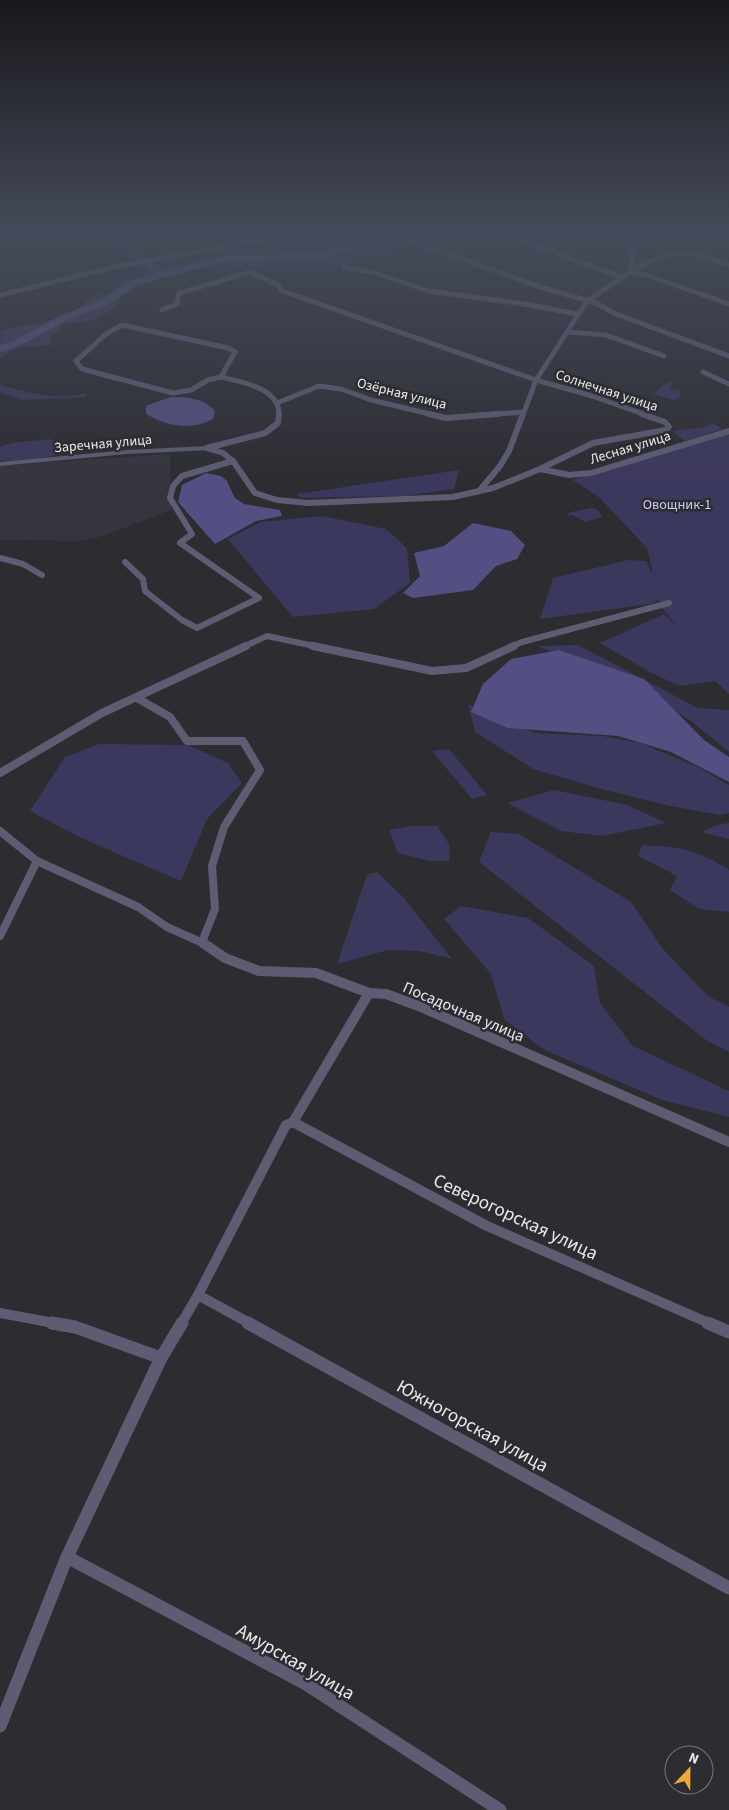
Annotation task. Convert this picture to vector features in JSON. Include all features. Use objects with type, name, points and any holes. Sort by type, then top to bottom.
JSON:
[{"type":"street","name":"Солнечная улица","points":[[358,317],[536,380],[592,396],[665,422],[670,426],[666,430],[593,443],[540,470]]},
{"type":"street","points":[[480,490],[500,466],[508,451],[536,380],[568,332],[575,317]]},
{"type":"street","points":[[630,317],[729,356]]},
{"type":"street","points":[[207,448],[265,433],[278,423],[279,410],[277,403],[254,384],[221,376],[208,380],[191,390],[173,393],[82,369],[76,361],[106,334],[122,325],[228,348],[235,352],[234,356],[221,376]]},
{"type":"street","points":[[568,332],[590,331],[606,333],[664,356]]},
{"type":"street","points":[[703,372],[729,384]]},
{"type":"street","name":"Озёрная улица","points":[[277,403],[319,386],[341,389],[371,400],[446,418],[524,412]]},
{"type":"street","name":"Лесная улица","points":[[540,470],[569,475],[591,473],[729,431]]},
{"type":"street","points":[[207,448],[223,453],[233,461],[255,493],[278,500],[308,503],[453,497],[493,488],[540,470]]},
{"type":"street","name":"Заречная улица","points":[[0,464],[127,452],[207,448]]},
{"type":"street","points":[[125,562],[143,579],[145,592],[182,620],[197,628],[259,598],[180,543],[192,534],[170,498],[173,486],[182,476],[233,461]]},
{"type":"street","points":[[0,558],[23,564],[42,575]]},
{"type":"street","points":[[0,773],[102,713],[267,636],[432,671],[466,668],[522,642],[669,603]]},
{"type":"street","points":[[137,698],[170,717],[187,741],[243,741],[260,770],[224,828],[212,866],[215,909],[202,942]]},
{"type":"street","name":"Посадочная улица","points":[[0,830],[38,861],[138,907],[167,927],[202,942],[225,958],[259,971],[316,973],[369,993],[386,994],[421,1007],[729,1142]]},
{"type":"street","points":[[0,936],[38,861]]},
{"type":"street","points":[[0,1726],[67,1557],[161,1358],[198,1295],[286,1125],[293,1122],[369,993]]},
{"type":"street","name":"Северогорская улица","points":[[293,1122],[487,1226],[729,1332]]},
{"type":"street","name":"Южногорская улица","points":[[198,1295],[729,1588]]},
{"type":"street","points":[[0,1313],[75,1327],[161,1358]]},
{"type":"street","name":"Амурская улица","points":[[67,1557],[306,1684],[500,1810]]},
{"type":"shaded area","points":[[170,397],[189,398],[206,403],[215,411],[213,419],[196,425],[179,426],[162,422],[146,414],[146,406]]},
{"type":"shaded area","points":[[170,454],[171,510],[103,536],[83,541],[0,540],[0,466]]},
{"type":"shaded area","points":[[206,473],[221,476],[227,481],[235,498],[244,504],[280,510],[282,516],[256,521],[215,544],[178,502],[182,485]]},
{"type":"shaded area","points":[[473,523],[511,531],[525,545],[517,559],[496,566],[473,590],[413,598],[403,593],[420,576],[414,553],[444,546]]},
{"type":"shaded area","points":[[559,650],[644,679],[704,740],[729,757],[729,782],[671,752],[618,736],[508,728],[471,712],[483,684],[511,659]]},
{"type":"green space","points":[[98,317],[79,323],[61,322],[60,329],[51,336],[51,345],[18,347],[0,358],[1,330],[60,319]]},
{"type":"green space","points":[[670,382],[673,383],[669,389],[679,390],[681,394],[678,399],[673,400],[654,394],[661,387]]},
{"type":"green space","points":[[0,385],[54,396],[76,396],[86,393],[86,397],[22,400],[0,392]]},
{"type":"green space","points":[[712,423],[722,429],[685,441],[673,431],[706,427]]},
{"type":"green space","name":"Овощник-1","points":[[729,432],[729,694],[715,681],[679,686],[648,671],[600,643],[664,614],[678,627],[661,607],[659,600],[650,604],[540,619],[553,578],[628,560],[646,561],[653,575],[647,548],[600,498],[573,480]]},
{"type":"green space","points":[[50,439],[85,450],[72,453],[73,450],[65,449],[60,453],[44,457],[0,461],[0,447],[12,443]]},
{"type":"green space","points":[[459,470],[454,489],[403,496],[300,498],[297,494]]},
{"type":"green space","points":[[592,508],[598,510],[602,517],[585,522],[573,515],[565,516],[571,512]]},
{"type":"green space","points":[[322,516],[386,529],[407,548],[410,583],[374,609],[293,617],[228,539],[261,522]]},
{"type":"green space","points":[[578,645],[698,708],[729,710],[729,752],[691,721],[624,679],[537,646]]},
{"type":"green space","points":[[468,704],[485,714],[535,733],[603,736],[640,743],[698,767],[729,785],[729,813],[719,815],[666,805],[533,769],[475,732]]},
{"type":"green space","points":[[99,744],[188,745],[228,763],[242,783],[207,819],[181,881],[81,838],[30,811],[65,757]]},
{"type":"green space","points":[[449,749],[487,795],[472,799],[432,751]]},
{"type":"green space","points":[[554,790],[628,805],[666,823],[602,836],[561,831],[507,803]]},
{"type":"green space","points":[[729,823],[729,839],[701,832],[720,824]]},
{"type":"green space","points":[[412,826],[437,826],[449,844],[450,861],[429,861],[398,853],[389,830]]},
{"type":"green space","points":[[491,832],[519,834],[631,902],[663,949],[708,996],[729,1007],[729,1052],[706,1040],[479,862]]},
{"type":"green space","points":[[642,845],[688,850],[729,870],[729,912],[699,909],[670,890],[677,876],[638,856]]},
{"type":"green space","points":[[377,872],[403,897],[452,959],[419,951],[388,950],[337,964],[367,874]]},
{"type":"green space","points":[[461,906],[528,918],[594,966],[600,1003],[633,1046],[729,1091],[729,1117],[662,1100],[547,1051],[504,1019],[491,974],[444,919]]},
{"type":"waterway","points":[[0,349],[17,343],[65,317]]}]
